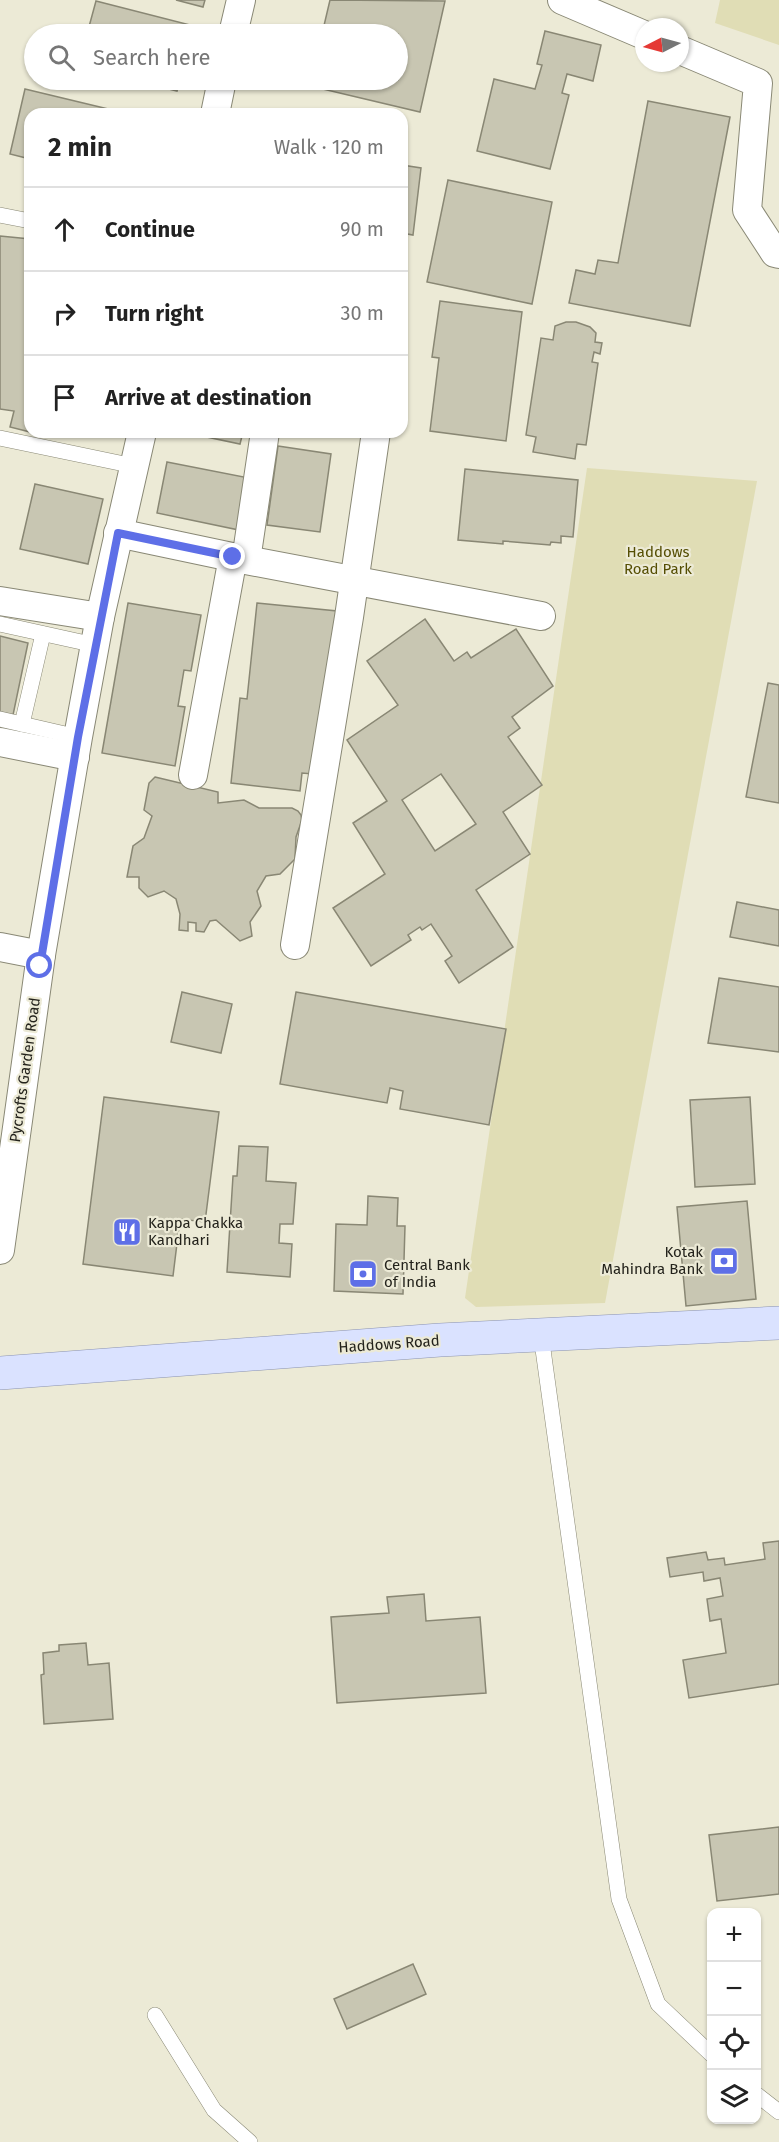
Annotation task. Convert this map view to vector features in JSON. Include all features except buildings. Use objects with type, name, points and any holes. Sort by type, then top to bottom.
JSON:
[{"type":"main road","name":"Haddows Road","points":[[0,1373],[440,1340],[779,1323]]},
{"type":"street","points":[[235,24],[241,0]]},
{"type":"street","points":[[562,0],[635,31]]},
{"type":"street","points":[[689,54],[758,83],[747,210],[775,253],[779,254]]},
{"type":"street","points":[[216,108],[220,90]]},
{"type":"street","name":"Pycrofts Garden Road","points":[[0,1250],[41,955],[98,631],[140,438]]},
{"type":"street","points":[[193,775],[264,438]]},
{"type":"street","points":[[295,945],[355,579],[375,438]]},
{"type":"street","points":[[118,533],[541,616]]},
{"type":"street","points":[[0,601],[98,631]]},
{"type":"street","points":[[0,742],[77,747]]},
{"type":"street","points":[[0,947],[41,955]]},
{"type":"lane","points":[[0,215],[24,220]]},
{"type":"lane","points":[[0,438],[134,466]]},
{"type":"lane","points":[[0,624],[43,634],[98,631]]},
{"type":"lane","points":[[22,724],[43,634]]},
{"type":"lane","points":[[0,719],[22,724],[77,747]]},
{"type":"lane","points":[[542,1335],[620,1899],[658,2004],[707,2051]]},
{"type":"lane","points":[[155,2015],[214,2110],[250,2142]]},
{"type":"lane","points":[[761,2098],[779,2112]]},
{"type":"green space","points":[[720,0],[779,0],[779,45],[715,23]]},
{"type":"green space","name":"Haddows Road Park","points":[[587,468],[757,481],[605,1303],[476,1307],[465,1298]]},
{"type":"place","name":"Kappa Chakka Kandhari","points":[[127,1232]]},
{"type":"place","name":"Kotak Mahindra Bank","points":[[724,1261]]},
{"type":"place","name":"Central Bank of India","points":[[363,1274]]},
{"type":"route","points":[[40,966],[78,737],[118,533],[233,557]]}]
